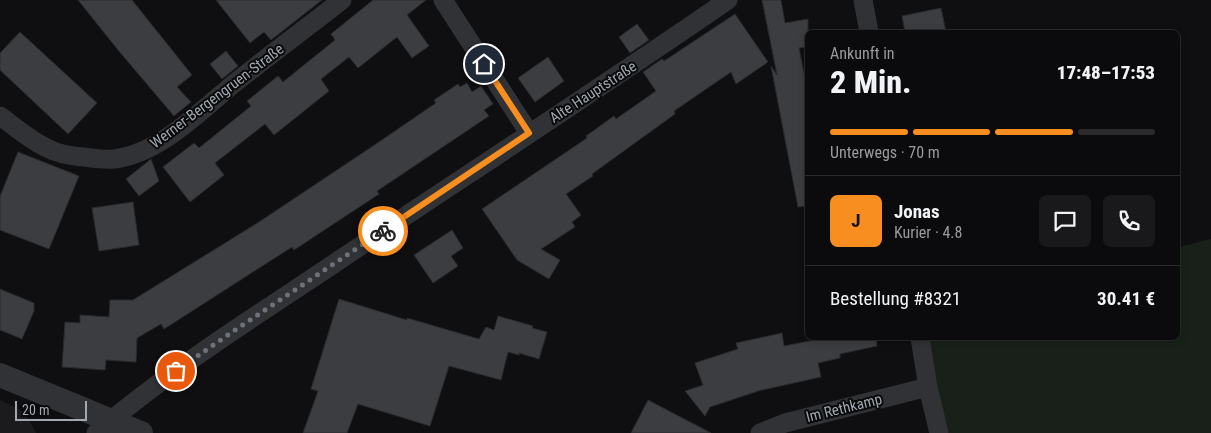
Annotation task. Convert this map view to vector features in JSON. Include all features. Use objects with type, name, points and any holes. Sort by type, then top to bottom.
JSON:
[{"type":"street","name":"Werner-Bergengruen-Straße","points":[[0,116],[47,148],[72,156],[112,159],[137,154],[175,132],[257,65],[342,0]]},
{"type":"street","points":[[443,0],[529,133]]},
{"type":"street","name":"Alte Hauptstraße","points":[[103,427],[160,382],[238,328],[728,0]]},
{"type":"street","points":[[863,0],[869,30]]},
{"type":"street","points":[[920,340],[928,387],[939,433]]},
{"type":"street","points":[[0,375],[103,427],[140,433]]},
{"type":"street","name":"Im Rethkamp","points":[[760,433],[785,423],[928,387]]},
{"type":"shaded area","points":[[1211,239],[1211,433],[949,433],[937,390],[928,340],[1180,340],[1180,247]]},
{"type":"shaded area","points":[[0,400],[20,410],[29,420],[36,433],[0,433]]},
{"type":"building","points":[[78,0],[132,0],[192,75],[177,87],[191,102],[174,116]]},
{"type":"building","points":[[216,0],[322,0],[271,40],[264,32],[250,43]]},
{"type":"building","points":[[373,0],[426,0],[407,15],[429,46],[412,58],[397,37],[358,68],[349,57],[321,79],[329,91],[274,135],[265,124],[215,163],[224,175],[190,202],[163,167],[194,143],[199,148],[251,106],[247,101],[278,76],[283,82],[335,40],[331,34]]},
{"type":"building","points":[[762,0],[781,0],[785,23],[808,19],[808,30],[805,30],[805,47],[799,48],[805,79],[805,206],[798,207],[771,66],[777,75]]},
{"type":"building","points":[[941,8],[946,30],[905,30],[902,16]]},
{"type":"building","points":[[735,14],[768,62],[736,84],[731,72],[674,111],[675,114],[566,194],[581,215],[572,222],[575,227],[541,249],[560,260],[549,279],[517,260],[482,209],[587,138],[586,136],[614,116],[616,119],[656,91],[643,72],[662,59],[664,61]]},
{"type":"building","points":[[637,24],[649,40],[630,53],[619,37]]},
{"type":"building","points":[[20,32],[97,103],[68,134],[0,70],[0,53]]},
{"type":"building","points":[[226,51],[238,66],[222,79],[210,64]]},
{"type":"building","points":[[548,57],[564,81],[535,102],[518,78]]},
{"type":"building","points":[[467,83],[472,92],[481,86],[493,104],[484,110],[489,116],[377,191],[379,194],[294,250],[292,247],[164,329],[161,324],[137,338],[136,362],[106,360],[105,370],[62,367],[65,322],[80,323],[80,315],[109,317],[110,300],[133,300],[259,222],[436,103],[434,100],[458,84],[460,87]]},
{"type":"building","points":[[18,152],[79,176],[49,249],[0,230],[0,196]]},
{"type":"building","points":[[151,159],[159,181],[139,196],[126,179]]},
{"type":"building","points":[[133,202],[139,245],[99,251],[92,208]]},
{"type":"building","points":[[452,230],[463,248],[451,256],[458,266],[433,283],[414,255]]},
{"type":"building","points":[[0,289],[34,303],[34,311],[22,339],[0,330]]},
{"type":"building","points":[[339,299],[407,320],[407,318],[479,339],[486,327],[494,330],[498,316],[547,332],[539,359],[508,352],[501,380],[449,366],[430,426],[358,404],[347,433],[303,433],[318,391],[311,389]]},
{"type":"building","points":[[782,333],[784,346],[815,340],[876,340],[877,346],[840,354],[840,358],[818,363],[821,377],[758,391],[710,407],[705,416],[685,391],[703,385],[695,363],[738,349],[736,343]]},
{"type":"building","points":[[648,400],[711,433],[631,433]]},
{"type":"way so far","points":[[176,371],[383,231]]},
{"type":"route","points":[[383,231],[529,133],[484,64]]}]
